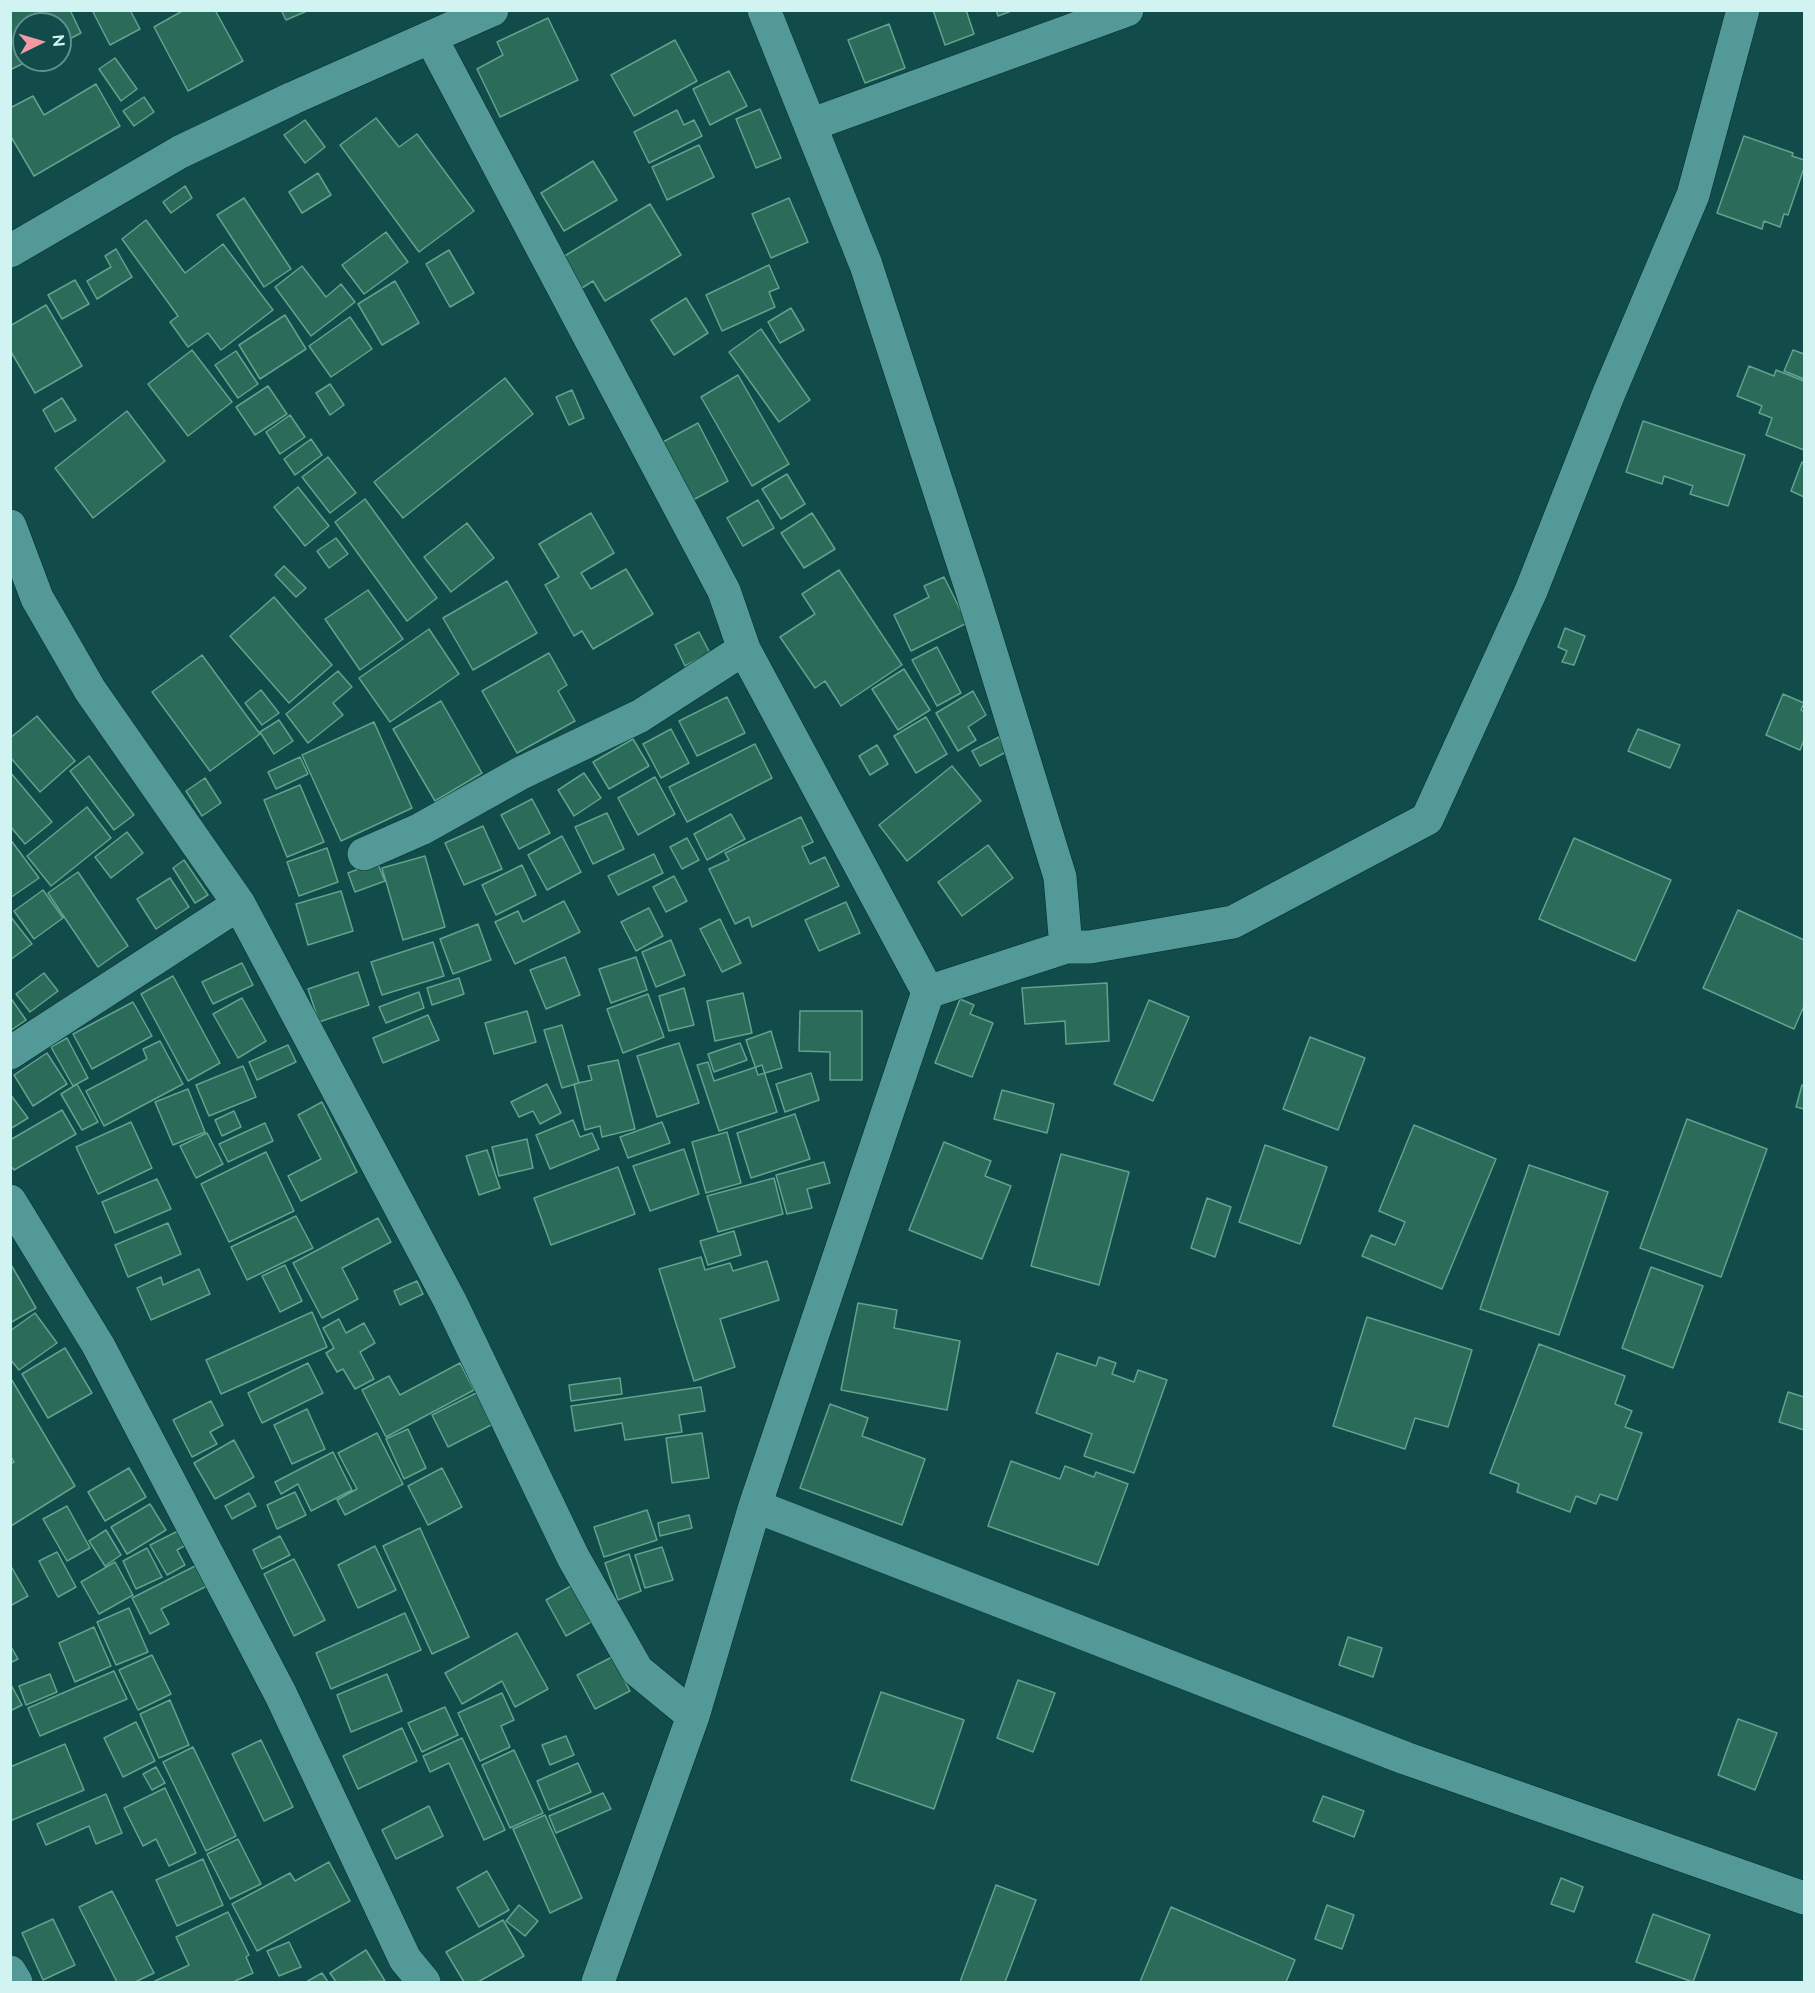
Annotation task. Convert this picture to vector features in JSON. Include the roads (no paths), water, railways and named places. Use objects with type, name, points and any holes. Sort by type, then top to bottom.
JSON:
[{"type":"street","points":[[10,250],[180,152],[293,98],[431,39],[492,10]]},
{"type":"street","points":[[764,10],[866,265],[986,636],[1060,877],[1066,947]]},
{"type":"street","points":[[810,126],[1127,10]]},
{"type":"street","points":[[928,992],[1066,947],[1090,947],[1233,922],[1427,819],[1531,591],[1609,393],[1694,195],[1743,10]]},
{"type":"street","points":[[431,39],[724,591],[744,649],[928,992],[755,1506],[693,1716],[598,1983]]},
{"type":"street","points":[[10,526],[37,598],[90,690],[239,904],[450,1301],[573,1557],[637,1670],[693,1716]]},
{"type":"street","points":[[364,854],[422,829],[521,773],[640,716],[744,649]]},
{"type":"street","points":[[10,1053],[239,904]]},
{"type":"street","points":[[10,1201],[98,1345],[281,1695],[405,1959],[424,1983]]},
{"type":"street","points":[[755,1506],[1405,1758],[1804,1899]]},
{"type":"street","points":[[10,1972],[16,1983]]}]
